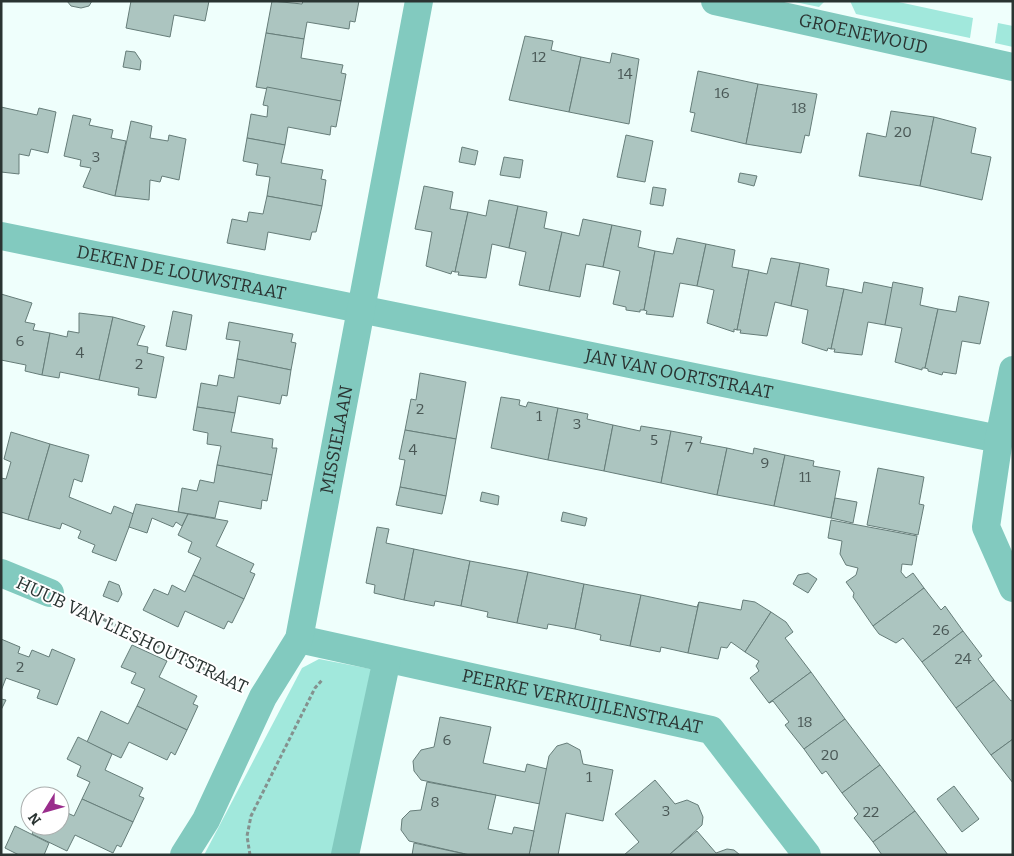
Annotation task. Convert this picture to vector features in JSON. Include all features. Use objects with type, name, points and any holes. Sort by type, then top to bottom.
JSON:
[{"type":"street","name":"MISSIELAAN","points":[[184,855],[206,820],[264,698],[299,639],[419,1]]},
{"type":"street","name":"GROENEWOUD","points":[[715,1],[1013,67]]},
{"type":"street","name":"DEKEN DE LOUWSTRAAT","points":[[1,236],[360,308]]},
{"type":"street","name":"JAN VAN OORTSTRAAT","points":[[360,308],[998,439]]},
{"type":"street","points":[[1013,370],[998,439],[986,527],[1013,588]]},
{"type":"street","name":"HUUB VAN LIESHOUTSTRAAT","points":[[1,573],[50,593]]},
{"type":"street","name":"PEERKE VERKUIJLENSTRAAT","points":[[299,639],[712,730],[807,855]]},
{"type":"street","points":[[345,855],[387,659]]},
{"type":"path","name":"HUUB VAN LIESHOUTSTRAAT","points":[[50,593],[264,698]]},
{"type":"path","points":[[250,855],[247,836],[251,816],[315,688],[326,678]]},
{"type":"green space","points":[[790,1],[825,1],[819,7]]},
{"type":"green space","points":[[850,1],[894,1],[973,18],[970,38],[856,14]]},
{"type":"green space","points":[[998,23],[1013,26],[1013,47],[995,43]]},
{"type":"green space","points":[[319,659],[371,669],[333,855],[204,855],[302,668]]},
{"type":"building","points":[[67,1],[92,1],[89,6],[81,8],[71,6]]},
{"type":"building","points":[[131,1],[209,1],[205,21],[174,15],[170,37],[126,28]]},
{"type":"building","points":[[272,1],[302,4],[303,1],[359,1],[355,22],[350,21],[349,29],[307,22],[304,39],[266,33]]},
{"type":"building","points":[[266,33],[304,39],[301,58],[343,65],[341,73],[346,74],[341,101],[256,87]]},
{"type":"building","points":[[525,36],[553,41],[551,50],[581,57],[569,112],[509,100]]},
{"type":"building","points":[[126,51],[135,52],[141,61],[140,70],[123,67]]},
{"type":"building","points":[[612,53],[639,59],[629,124],[569,112],[581,57],[610,63]]},
{"type":"building","points":[[698,71],[758,84],[746,144],[691,131],[695,113],[690,112]]},
{"type":"building","points":[[758,84],[817,94],[809,136],[805,135],[801,153],[746,144]]},
{"type":"building","points":[[267,87],[341,101],[336,127],[331,126],[330,135],[288,127],[285,145],[247,138],[251,114],[267,117],[268,106],[263,105]]},
{"type":"building","points":[[1,107],[37,115],[39,108],[56,112],[48,153],[31,149],[29,156],[19,154],[19,174],[1,172]]},
{"type":"building","points":[[891,111],[934,117],[920,186],[859,176],[867,133],[886,137]]},
{"type":"building","points":[[73,115],[91,119],[89,125],[113,130],[111,138],[126,141],[115,196],[83,187],[91,168],[80,166],[81,160],[64,156]]},
{"type":"building","points":[[934,117],[976,128],[971,153],[991,157],[982,200],[920,186]]},
{"type":"building","points":[[131,121],[152,126],[150,138],[168,141],[169,135],[186,139],[179,180],[162,176],[160,182],[150,180],[149,200],[115,196]]},
{"type":"building","points":[[626,135],[653,141],[645,182],[617,177]]},
{"type":"building","points":[[247,138],[285,145],[281,163],[323,170],[321,179],[326,180],[322,206],[267,196],[270,177],[256,175],[258,164],[243,161]]},
{"type":"building","points":[[462,147],[478,151],[475,165],[459,162]]},
{"type":"building","points":[[504,157],[523,160],[520,178],[500,175]]},
{"type":"building","points":[[740,173],[757,176],[754,186],[738,182]]},
{"type":"building","points":[[424,186],[453,192],[450,209],[468,212],[455,272],[452,271],[451,274],[426,266],[432,232],[415,229]]},
{"type":"building","points":[[653,187],[666,189],[663,206],[650,204]]},
{"type":"building","points":[[267,196],[322,206],[316,232],[312,232],[310,240],[268,232],[265,250],[227,243],[232,219],[247,222],[249,212],[263,214]]},
{"type":"building","points":[[489,200],[518,206],[509,248],[492,244],[486,278],[458,275],[459,272],[455,272],[468,212],[486,216]]},
{"type":"building","points":[[518,206],[547,212],[544,228],[562,232],[549,291],[519,285],[526,252],[509,248]]},
{"type":"building","points":[[583,219],[612,225],[603,267],[586,264],[580,297],[549,291],[562,232],[579,236]]},
{"type":"building","points":[[612,225],[641,231],[638,247],[655,251],[644,310],[640,310],[640,312],[626,310],[626,307],[613,304],[620,271],[603,267]]},
{"type":"building","points":[[677,238],[706,244],[697,286],[680,283],[673,317],[646,314],[647,311],[644,310],[655,251],[673,254]]},
{"type":"building","points":[[706,244],[735,250],[732,267],[749,270],[737,330],[734,329],[734,332],[707,323],[714,290],[697,286]]},
{"type":"building","points":[[771,258],[800,263],[791,306],[775,302],[767,336],[740,333],[741,330],[737,330],[749,270],[767,274]]},
{"type":"building","points":[[800,263],[829,269],[826,286],[844,289],[831,349],[828,348],[827,351],[802,343],[808,310],[791,306]]},
{"type":"building","points":[[864,282],[893,288],[885,325],[868,322],[862,355],[834,352],[835,349],[831,349],[844,289],[862,293]]},
{"type":"building","points":[[893,282],[923,288],[920,305],[938,309],[925,368],[922,368],[922,370],[895,362],[902,328],[885,325]]},
{"type":"building","points":[[1,294],[32,303],[25,322],[35,324],[33,330],[50,333],[42,375],[25,371],[26,365],[1,360]]},
{"type":"building","points":[[959,296],[989,302],[980,344],[962,341],[956,374],[943,372],[942,375],[928,371],[925,368],[938,309],[956,312]]},
{"type":"building","points":[[173,311],[192,315],[186,350],[166,346]]},
{"type":"building","points":[[79,313],[113,317],[99,380],[60,372],[59,378],[42,375],[50,333],[67,337],[68,331],[79,333]]},
{"type":"building","points":[[113,317],[145,326],[137,345],[148,347],[147,353],[164,357],[156,398],[138,395],[139,388],[99,380]]},
{"type":"building","points":[[229,322],[293,334],[291,342],[296,343],[291,370],[237,359],[240,341],[226,339]]},
{"type":"building","points":[[237,359],[291,370],[287,396],[282,395],[280,404],[238,396],[235,413],[197,407],[201,383],[217,386],[219,375],[234,378]]},
{"type":"building","points":[[420,373],[466,382],[456,439],[405,430],[411,399],[416,400]]},
{"type":"building","points":[[501,397],[520,400],[519,405],[526,407],[528,402],[558,408],[548,460],[491,448]]},
{"type":"building","points":[[197,407],[235,413],[231,432],[273,439],[272,448],[277,448],[272,475],[217,465],[221,446],[207,444],[208,433],[193,430]]},
{"type":"building","points":[[558,408],[588,414],[587,419],[613,425],[604,471],[548,460]]},
{"type":"building","points":[[613,425],[640,431],[641,426],[671,431],[661,483],[604,471]]},
{"type":"building","points":[[405,430],[456,439],[446,496],[400,487],[405,460],[399,459]]},
{"type":"building","points":[[671,431],[702,437],[700,443],[727,448],[717,495],[661,483]]},
{"type":"building","points":[[11,432],[50,444],[28,520],[1,512],[1,478],[6,479],[11,462],[4,459]]},
{"type":"building","points":[[50,444],[89,455],[82,482],[74,479],[69,497],[111,514],[114,506],[134,514],[116,561],[92,552],[95,545],[78,538],[81,531],[62,523],[60,529],[28,520]]},
{"type":"building","points":[[727,448],[753,454],[754,448],[785,455],[774,506],[717,495]]},
{"type":"building","points":[[785,455],[814,461],[813,466],[840,471],[831,518],[774,506]]},
{"type":"building","points":[[217,465],[272,475],[267,501],[262,500],[261,509],[219,501],[215,518],[178,512],[182,488],[197,491],[200,480],[214,483]]},
{"type":"building","points":[[878,468],[924,477],[919,504],[924,505],[918,535],[867,525]]},
{"type":"building","points":[[400,487],[446,496],[442,514],[396,505]]},
{"type":"building","points":[[482,492],[499,496],[498,505],[480,501]]},
{"type":"building","points":[[835,498],[857,502],[853,523],[831,518]]},
{"type":"building","points":[[136,504],[188,514],[182,526],[176,522],[173,527],[152,518],[147,533],[129,527]]},
{"type":"building","points":[[563,512],[587,518],[585,526],[561,521]]},
{"type":"building","points":[[188,514],[228,521],[216,546],[254,564],[250,572],[255,574],[244,599],[193,575],[201,558],[188,552],[192,542],[178,535]]},
{"type":"building","points":[[831,520],[917,536],[912,565],[902,564],[901,572],[906,578],[913,573],[924,588],[873,626],[853,597],[854,593],[846,582],[856,575],[858,568],[846,565],[840,554],[842,541],[828,538]]},
{"type":"building","points":[[377,527],[389,529],[386,543],[414,549],[404,600],[374,593],[375,585],[366,583]]},
{"type":"building","points":[[414,549],[470,561],[461,606],[435,601],[434,606],[404,600]]},
{"type":"building","points":[[470,561],[528,572],[517,623],[487,617],[488,612],[461,606]]},
{"type":"building","points":[[528,572],[584,584],[575,629],[548,624],[547,629],[517,623]]},
{"type":"building","points":[[808,573],[817,579],[808,593],[793,584],[798,575]]},
{"type":"building","points":[[193,575],[244,599],[232,623],[228,621],[224,629],[185,611],[178,627],[143,610],[154,589],[168,595],[172,585],[185,592]]},
{"type":"building","points":[[109,581],[119,585],[122,594],[118,602],[103,596]]},
{"type":"building","points":[[584,584],[641,595],[630,646],[600,640],[601,635],[575,629]]},
{"type":"building","points":[[924,588],[941,610],[945,606],[963,631],[922,662],[903,638],[896,643],[879,634],[873,626]]},
{"type":"building","points":[[641,595],[697,607],[699,602],[688,653],[661,647],[660,652],[630,646]]},
{"type":"building","points":[[743,600],[755,602],[771,612],[745,652],[731,642],[727,648],[721,647],[718,659],[688,653],[699,602],[741,610]]},
{"type":"building","points":[[771,612],[786,622],[793,632],[785,638],[811,672],[769,703],[750,678],[759,671],[756,666],[759,661],[745,652]]},
{"type":"building","points":[[963,631],[982,656],[978,659],[994,680],[956,708],[922,662]]},
{"type":"building","points":[[1,639],[20,647],[18,653],[29,657],[32,650],[49,657],[52,649],[75,659],[57,705],[37,698],[40,690],[6,678],[1,691]]},
{"type":"building","points":[[132,645],[167,661],[159,677],[197,696],[193,704],[198,706],[187,730],[137,706],[145,689],[131,683],[136,673],[121,667]]},
{"type":"building","points":[[811,672],[845,719],[804,749],[785,725],[789,722],[773,701],[769,703]]},
{"type":"building","points":[[994,680],[1011,701],[1013,700],[1013,739],[991,755],[956,708]]},
{"type":"building","points":[[1,699],[6,700],[1,710]]},
{"type":"building","points":[[137,706],[187,730],[175,755],[171,752],[167,760],[129,742],[121,758],[87,742],[101,711],[128,724]]},
{"type":"building","points":[[440,717],[491,727],[483,763],[525,772],[527,764],[547,769],[540,804],[421,780],[414,771],[413,761],[421,750],[434,747]]},
{"type":"building","points":[[845,719],[880,765],[842,793],[826,771],[822,774],[804,749]]},
{"type":"building","points":[[78,737],[112,754],[105,770],[143,788],[139,796],[144,798],[133,822],[82,799],[90,782],[77,776],[81,766],[67,759]]},
{"type":"building","points":[[1013,739],[1013,783],[991,755]]},
{"type":"building","points":[[567,743],[580,750],[583,764],[613,770],[603,821],[566,813],[558,855],[529,855],[549,756],[557,746]]},
{"type":"building","points":[[880,765],[915,811],[873,842],[854,818],[858,814],[842,793]]},
{"type":"building","points":[[655,780],[675,804],[687,800],[698,805],[703,817],[702,825],[669,855],[624,855],[639,842],[615,814]]},
{"type":"building","points":[[427,782],[496,795],[488,829],[512,834],[514,827],[534,831],[529,855],[470,855],[409,841],[401,830],[402,819],[410,811],[421,810]]},
{"type":"building","points":[[954,786],[979,819],[962,832],[937,799]]},
{"type":"building","points":[[82,799],[133,822],[121,847],[117,845],[113,853],[75,835],[67,851],[36,836],[70,836],[70,814],[74,816]]},
{"type":"building","points":[[915,811],[948,855],[882,855],[873,842]]},
{"type":"building","points":[[15,826],[20,828],[20,836],[35,836],[49,843],[44,855],[19,855],[5,848]]},
{"type":"building","points":[[697,831],[716,853],[727,849],[734,850],[740,855],[669,855]]},
{"type":"building","points":[[414,843],[465,854],[465,855],[412,855]]}]
